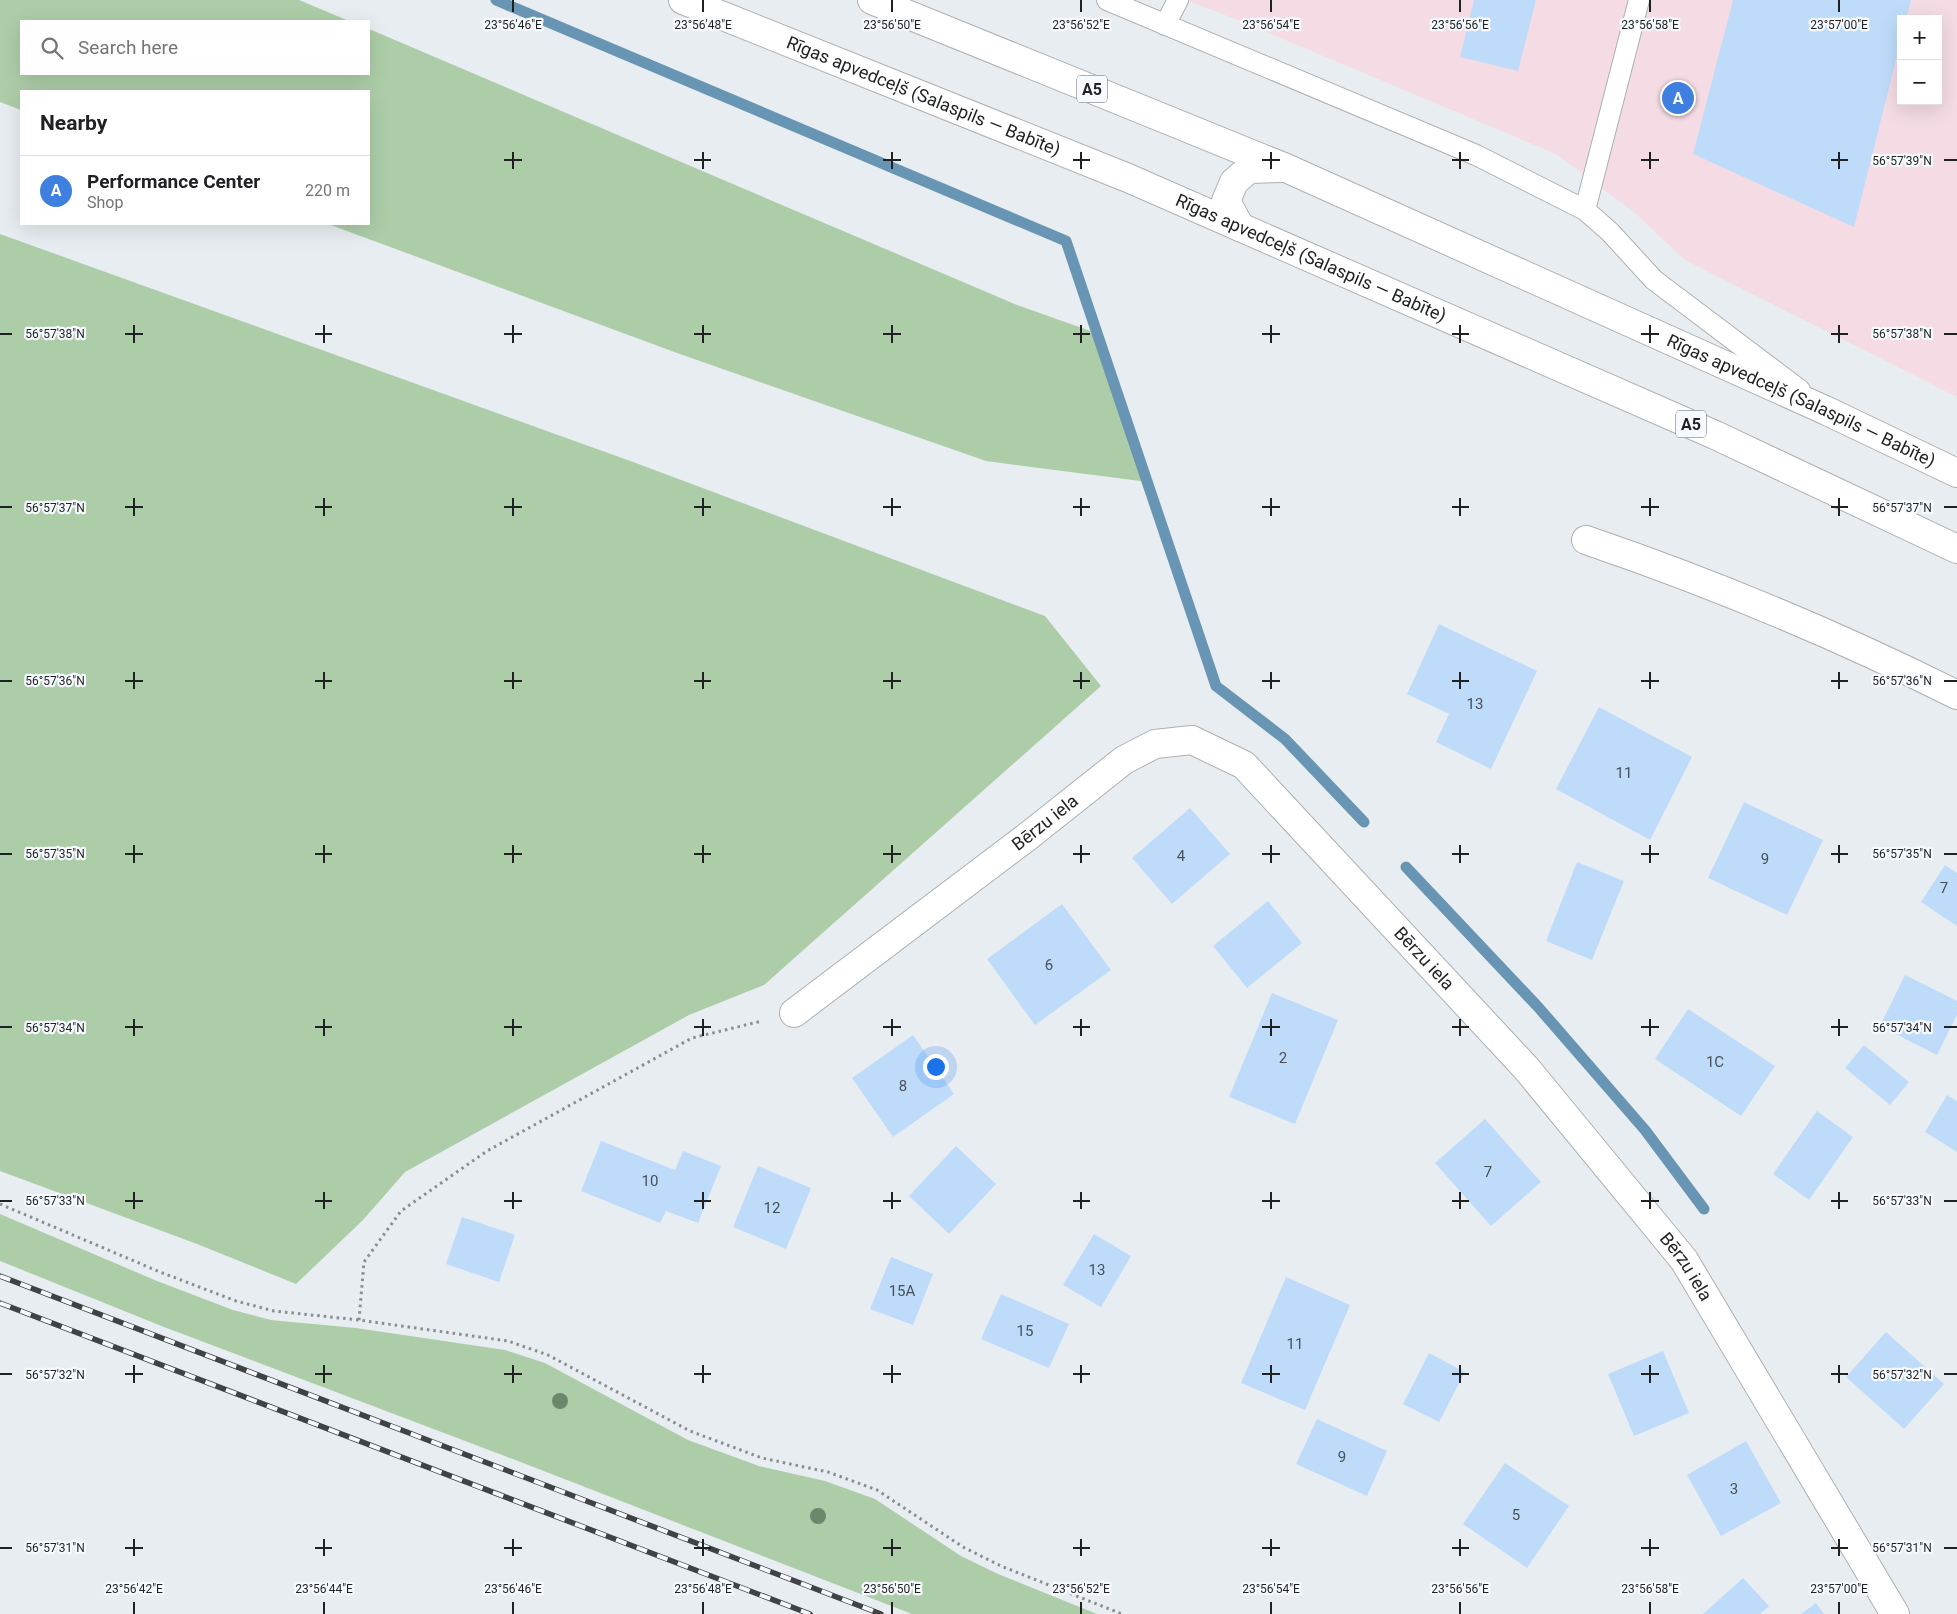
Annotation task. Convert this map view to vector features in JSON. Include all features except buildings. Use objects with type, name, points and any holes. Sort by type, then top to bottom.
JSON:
[{"type":"main road","name":"Rīgas apvedceļš (Salaspils — Babīte)","points":[[683,0],[1128,178],[1715,435],[1957,549]]},
{"type":"main road","name":"Rīgas apvedceļš (Salaspils — Babīte)","points":[[872,0],[1286,168],[1827,411],[1957,473]]},
{"type":"main road","points":[[1240,227],[1226,201],[1234,182],[1249,169],[1286,168]]},
{"type":"main road","points":[[1586,540],[1663,566],[1740,597],[1915,674],[1957,695]]},
{"type":"main road","name":"Bērzu iela","points":[[794,1013],[1027,837],[1124,760],[1154,744],[1192,740],[1244,765],[1526,1068],[1684,1260],[1895,1614]]},
{"type":"lane","points":[[1107,0],[1476,155],[1585,210],[1610,232],[1654,280],[1827,411]]},
{"type":"lane","points":[[1166,24],[1178,0]]},
{"type":"lane","points":[[1585,210],[1639,0]]},
{"type":"path","points":[[359,1320],[364,1262],[401,1210],[487,1151],[692,1038],[794,1013]]},
{"type":"path","points":[[0,1204],[160,1272],[236,1301],[274,1311],[359,1320],[508,1341],[548,1355],[690,1431],[762,1458],[828,1472],[877,1490],[963,1547],[1001,1566],[1122,1614]]},
{"type":"shaded area","points":[[1186,0],[1957,0],[1957,397],[1685,260],[1634,212],[1556,154],[1243,22]]},
{"type":"green space","points":[[0,0],[299,0],[347,20],[20,20],[20,75],[370,75],[370,29],[1017,305],[1099,334],[1148,482],[986,461],[677,353],[331,225],[370,225],[370,90],[20,90],[20,110],[0,102]]},
{"type":"green space","points":[[0,234],[633,462],[1045,616],[1101,686],[764,985],[689,1015],[405,1172],[363,1220],[296,1284],[197,1244],[0,1171]]},
{"type":"green space","points":[[0,1214],[157,1281],[233,1310],[271,1320],[356,1328],[505,1350],[545,1363],[688,1440],[759,1466],[825,1481],[875,1499],[961,1556],[998,1574],[1097,1614],[912,1614],[518,1461],[164,1327],[0,1261]]},
{"type":"waterway","points":[[496,0],[1066,241],[1216,686],[1285,739],[1364,822]]},
{"type":"waterway","points":[[1406,867],[1539,1008],[1645,1130],[1704,1209]]},
{"type":"railway","points":[[0,1276],[881,1614]]},
{"type":"railway","points":[[0,1303],[810,1614]]},
{"type":"place","name":"Performance Center","points":[[1678,98]]}]
